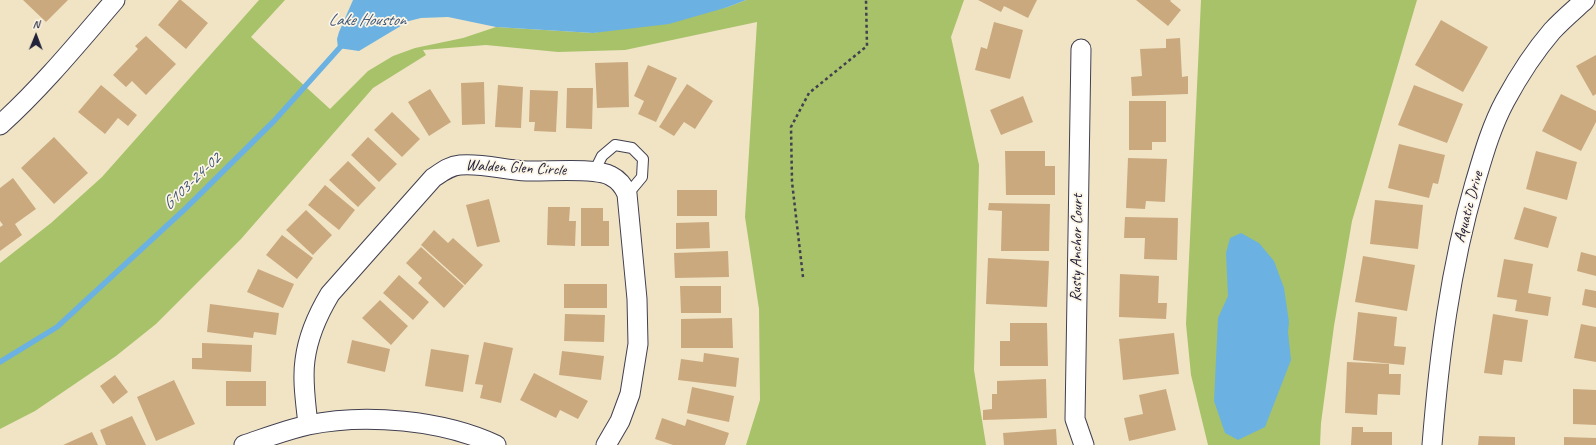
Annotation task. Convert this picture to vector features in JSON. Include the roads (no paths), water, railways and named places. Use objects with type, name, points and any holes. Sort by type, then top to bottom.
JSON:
[{"type":"street","points":[[0,126],[24,104],[116,0]]},
{"type":"street","name":"Aquatic Drive","points":[[1432,445],[1436,386],[1448,303],[1470,200],[1486,146],[1504,102],[1529,60],[1552,31],[1585,0]]},
{"type":"street","name":"Rusty Anchor Court","points":[[1081,49],[1075,419],[1084,445]]},
{"type":"street","name":"Walden Glen Circle","points":[[308,425],[304,361],[317,315],[330,294],[433,178],[446,168],[459,165],[483,165],[526,171],[602,173],[611,176],[624,187],[627,195]]},
{"type":"street","points":[[606,445],[620,421],[630,394],[638,344],[638,307],[627,195]]},
{"type":"street","points":[[244,445],[308,425],[333,421],[362,420],[421,424],[464,433],[496,445]]},
{"type":"lane","points":[[594,172],[602,156],[616,146],[632,148],[644,159],[642,178],[627,195]]},
{"type":"water","name":"Lake Houston","points":[[353,0],[746,0],[728,7],[669,24],[593,33],[496,27],[448,17],[421,18],[409,21],[359,51],[338,48],[337,39],[339,32]]},
{"type":"water","points":[[1241,233],[1259,243],[1274,261],[1284,288],[1289,322],[1288,332],[1291,360],[1265,427],[1238,440],[1225,433],[1214,401],[1218,318],[1228,296],[1226,253],[1230,238]]},
{"type":"waterway","name":"G103-24-02","points":[[0,362],[57,327],[185,209],[274,121],[343,44]]}]
